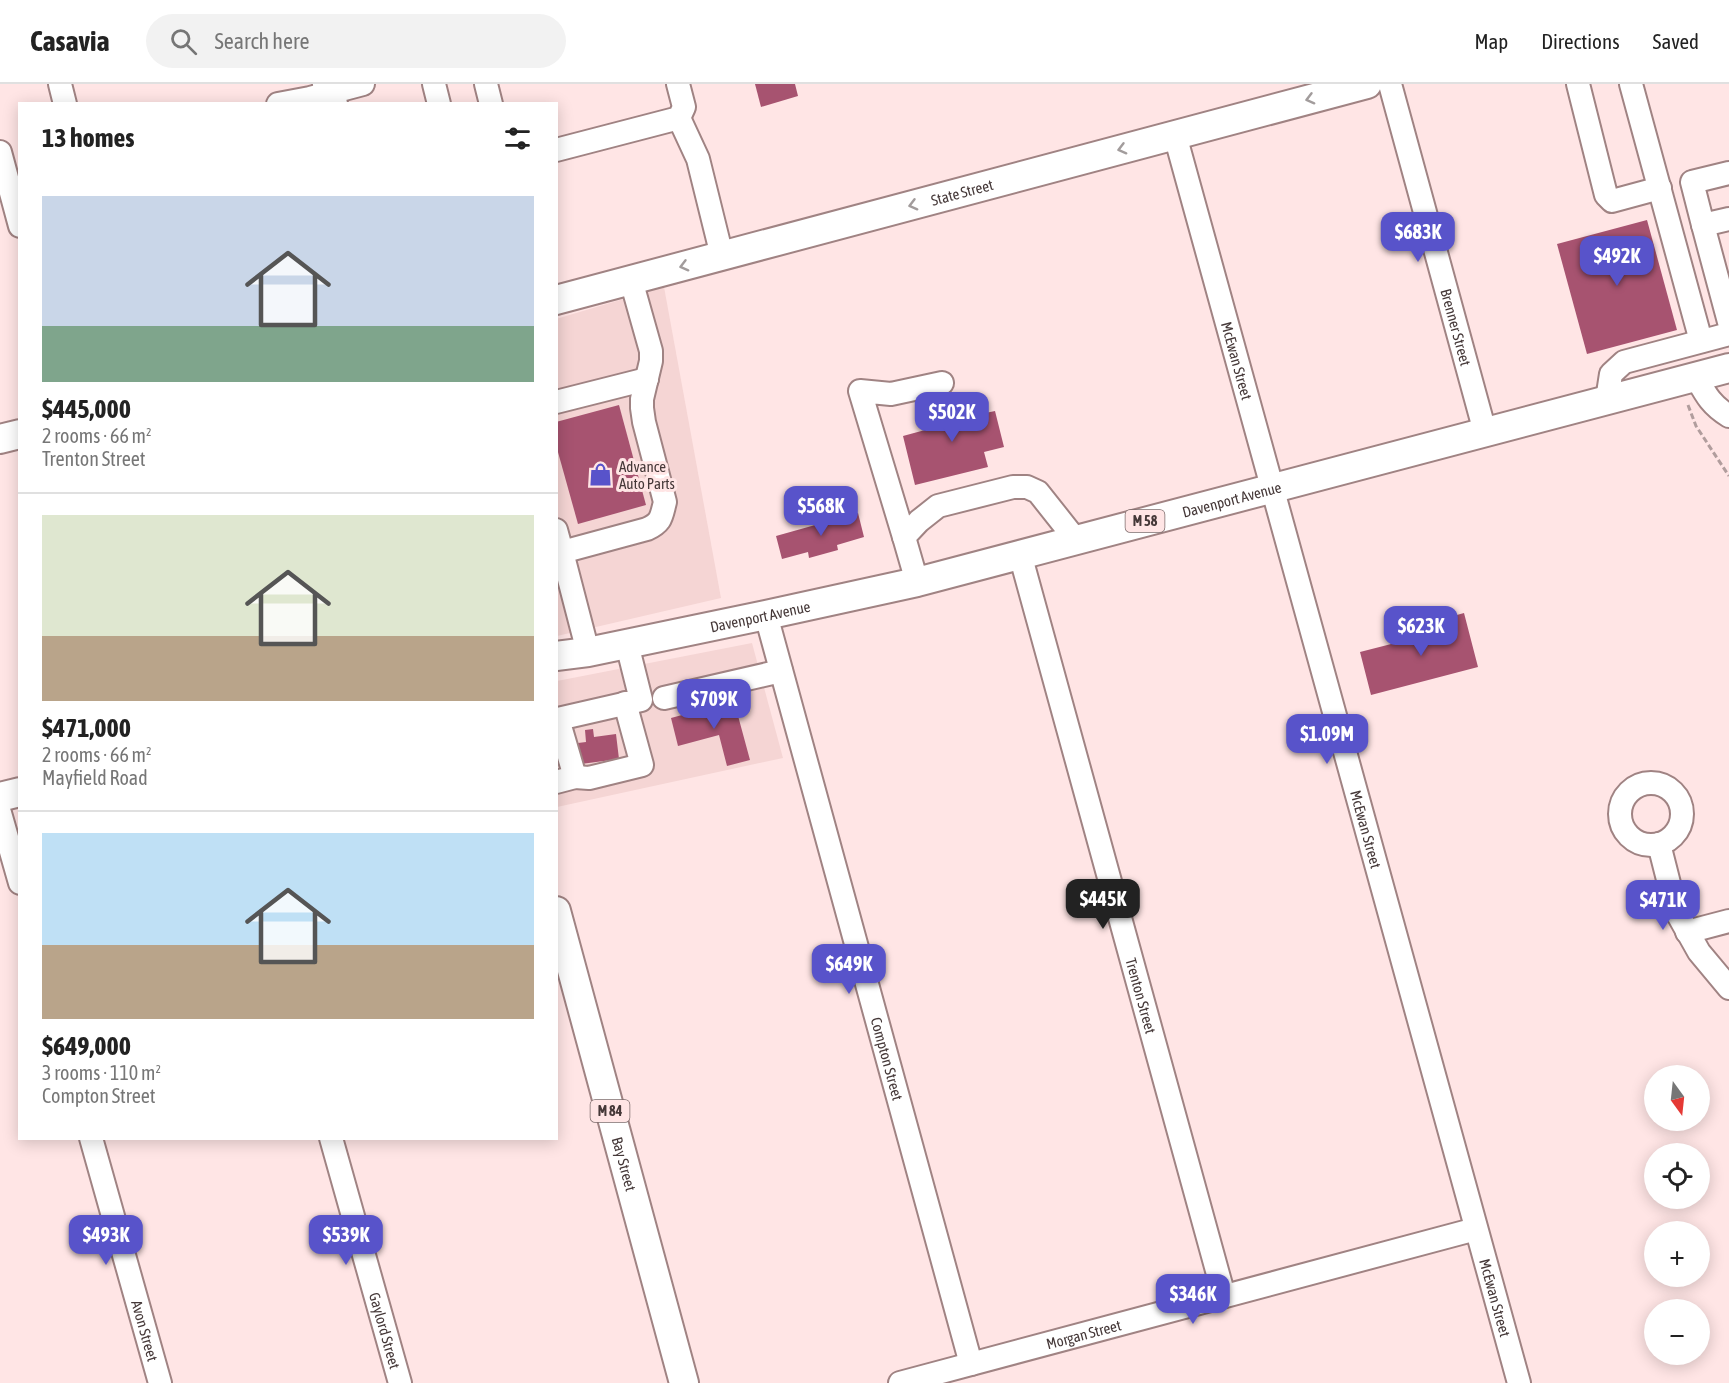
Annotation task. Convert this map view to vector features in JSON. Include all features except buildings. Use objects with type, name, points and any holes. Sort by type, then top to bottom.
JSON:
[{"type":"main road","name":"State Street","points":[[558,299],[1367,84]]},
{"type":"main road","name":"Davenport Avenue","points":[[558,656],[627,644],[917,582],[1729,368]]},
{"type":"main road","points":[[0,439],[18,434]]},
{"type":"main road","points":[[0,797],[18,792]]},
{"type":"main road","name":"Bay Street","points":[[558,918],[684,1383]]},
{"type":"street","points":[[60,84],[65,102]]},
{"type":"street","points":[[289,102],[363,84]]},
{"type":"street","points":[[434,84],[438,102]]},
{"type":"street","points":[[486,84],[490,102]]},
{"type":"street","points":[[678,84],[684,107],[679,118],[698,159],[722,256]]},
{"type":"street","name":"Brenner Street","points":[[1390,84],[1485,432]]},
{"type":"street","points":[[1578,84],[1606,195],[1612,201],[1660,188]]},
{"type":"street","points":[[1631,84],[1701,341]]},
{"type":"street","points":[[558,149],[679,118]]},
{"type":"street","name":"McEwan Street","points":[[1175,135],[1519,1383]]},
{"type":"street","points":[[18,147],[0,151],[18,218]]},
{"type":"street","points":[[1729,173],[1692,182],[1729,322]]},
{"type":"street","points":[[1703,225],[1729,219]]},
{"type":"street","points":[[588,652],[564,592],[559,541],[647,529],[657,524],[665,502],[642,408],[651,351],[631,280]]},
{"type":"street","points":[[1607,400],[1611,374],[1624,362],[1729,334]]},
{"type":"street","points":[[1696,377],[1708,400],[1729,416]]},
{"type":"street","points":[[558,401],[647,379]]},
{"type":"street","points":[[917,582],[860,391],[891,394],[942,383]]},
{"type":"street","points":[[904,537],[938,506],[1013,486],[1027,487],[1038,492],[1076,540]]},
{"type":"street","name":"Trenton Street","points":[[1020,554],[1224,1296]]},
{"type":"street","name":"Compton Street","points":[[765,615],[971,1364]]},
{"type":"street","points":[[626,704],[642,765],[589,778],[566,779],[558,719],[641,700],[627,644]]},
{"type":"street","points":[[664,698],[781,670]]},
{"type":"street","points":[[0,813],[18,876]]},
{"type":"street","points":[[1659,844],[1676,911],[1699,952],[1729,988]]},
{"type":"street","points":[[1687,932],[1729,921]]},
{"type":"street","name":"Avon Street","points":[[92,1140],[160,1383]]},
{"type":"street","name":"Gaylord Street","points":[[332,1140],[400,1383]]},
{"type":"street","name":"Morgan Street","points":[[900,1383],[1476,1229]]},
{"type":"path","points":[[1688,405],[1696,426],[1729,476]]},
{"type":"shaded area","points":[[664,287],[721,598],[558,636],[558,318]]},
{"type":"shaded area","points":[[752,643],[783,758],[558,807],[558,681]]},
{"type":"place","name":"Advance Auto Parts","points":[[601,475]]}]
